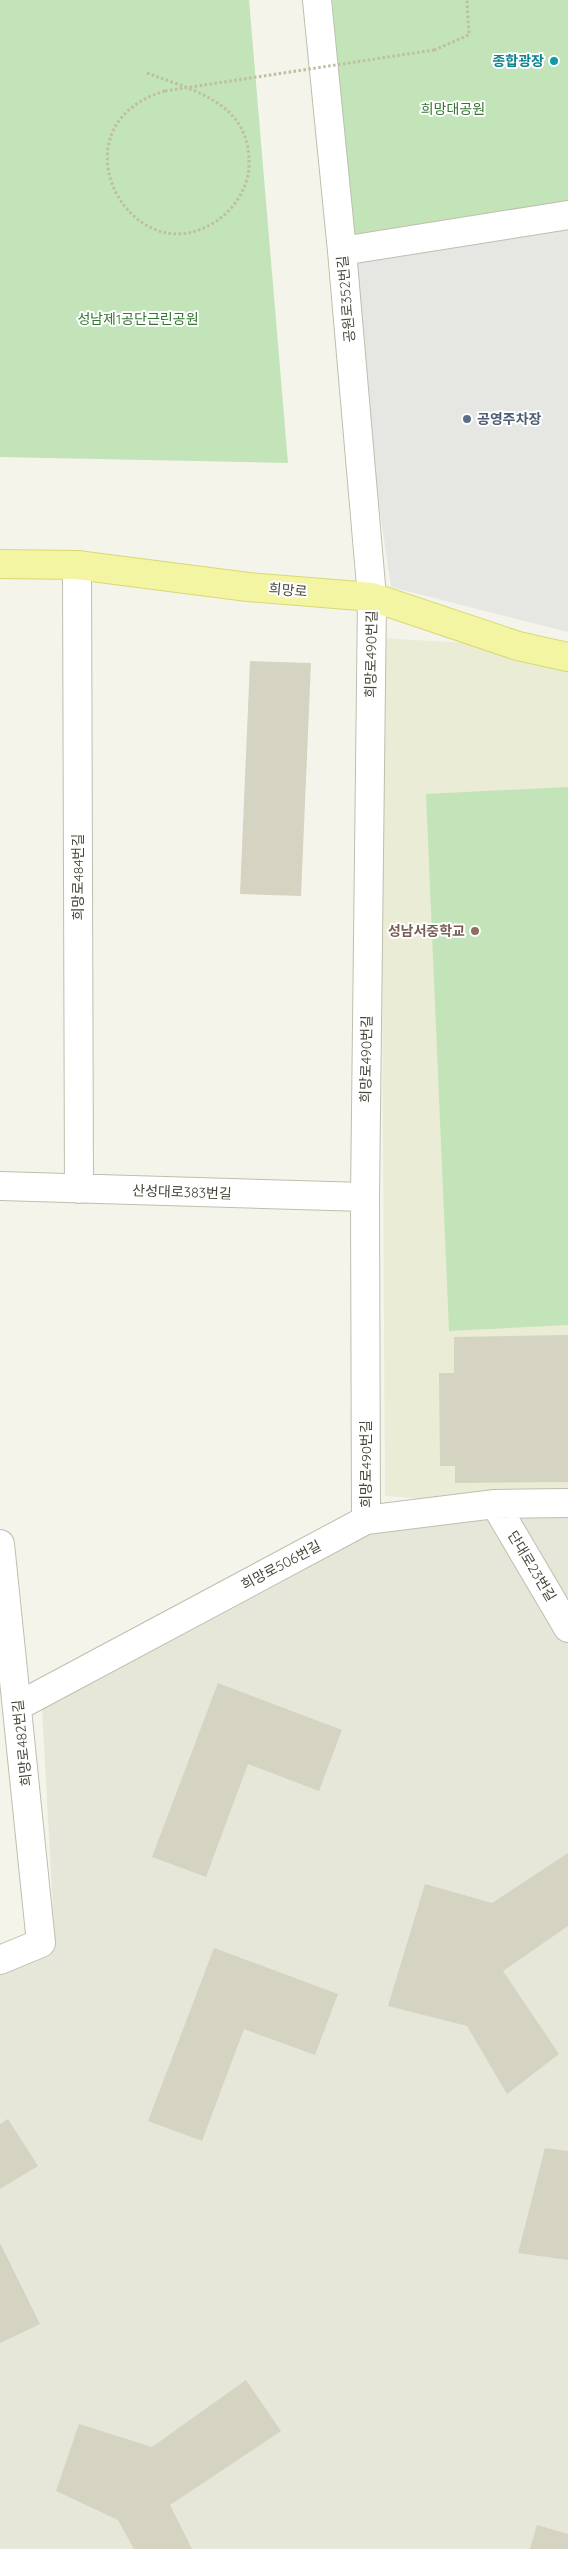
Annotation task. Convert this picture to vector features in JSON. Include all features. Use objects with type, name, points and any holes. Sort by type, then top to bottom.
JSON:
[{"type":"main road","name":"희망로","points":[[0,564],[77,565],[248,587],[372,598],[518,646],[568,657]]},
{"type":"street","name":"공원로352번길","points":[[317,0],[342,251],[372,598]]},
{"type":"street","points":[[342,251],[568,215]]},
{"type":"street","name":"희망로484번길","points":[[77,565],[79,1189]]},
{"type":"street","name":"희망로490번길","points":[[366,1520],[365,1197],[372,598]]},
{"type":"street","name":"산성대로383번길","points":[[0,1186],[365,1197]]},
{"type":"street","name":"희망로506번길","points":[[18,1706],[366,1520],[495,1504],[568,1503]]},
{"type":"street","name":"단대로23번길","points":[[495,1504],[568,1628]]},
{"type":"street","name":"희망로482번길","points":[[0,1544],[41,1943],[0,1960]]},
{"type":"path","points":[[147,73],[184,87],[193,90],[223,106],[239,124],[248,147],[246,182],[236,202],[229,211],[210,224],[189,231],[166,231],[145,224],[126,210],[114,191],[108,169],[109,146],[118,124],[134,106],[165,91],[184,88],[194,87],[280,73],[434,50],[469,35],[467,0]]},
{"type":"shaded area","name":"공영주차장","points":[[568,217],[568,632],[391,587],[342,251]]},
{"type":"shaded area","name":"성남서중학교","points":[[380,638],[518,646],[568,661],[568,1503],[495,1504],[385,1496]]},
{"type":"shaded area","points":[[568,1503],[568,2549],[0,2549],[0,1974],[55,1949],[42,1708],[366,1520]]},
{"type":"green space","name":"성남제1공단근린공원","points":[[0,0],[249,0],[288,463],[0,457]]},
{"type":"green space","name":"희망대공원","points":[[332,0],[568,0],[568,203],[353,235]]},
{"type":"green space","points":[[568,787],[568,1325],[449,1331],[426,794]]},
{"type":"building","points":[[250,661],[311,663],[301,896],[240,894]]},
{"type":"building","points":[[568,1335],[568,1482],[455,1483],[455,1466],[440,1466],[439,1373],[454,1373],[454,1337]]},
{"type":"building","points":[[218,1683],[342,1730],[319,1791],[248,1764],[206,1877],[152,1857]]},
{"type":"building","points":[[568,1853],[568,1926],[503,1971],[559,2054],[507,2094],[467,2026],[388,2006],[425,1884],[492,1903]]},
{"type":"building","points":[[214,1948],[338,1994],[315,2055],[244,2029],[202,2141],[148,2121]]},
{"type":"building","points":[[8,2119],[38,2166],[0,2189],[0,2124]]},
{"type":"building","points":[[545,2148],[568,2151],[568,2260],[518,2253]]},
{"type":"building","points":[[0,2243],[40,2324],[0,2343]]},
{"type":"building","points":[[246,2380],[281,2431],[170,2505],[192,2549],[134,2549],[118,2520],[56,2491],[79,2424],[152,2447]]},
{"type":"building","points":[[537,2525],[568,2534],[568,2549],[530,2549]]},
{"type":"place","name":"종합광장","points":[[554,61]]},
{"type":"place","name":"공영주차장","points":[[467,419]]},
{"type":"place","name":"성남서중학교","points":[[475,931]]}]
